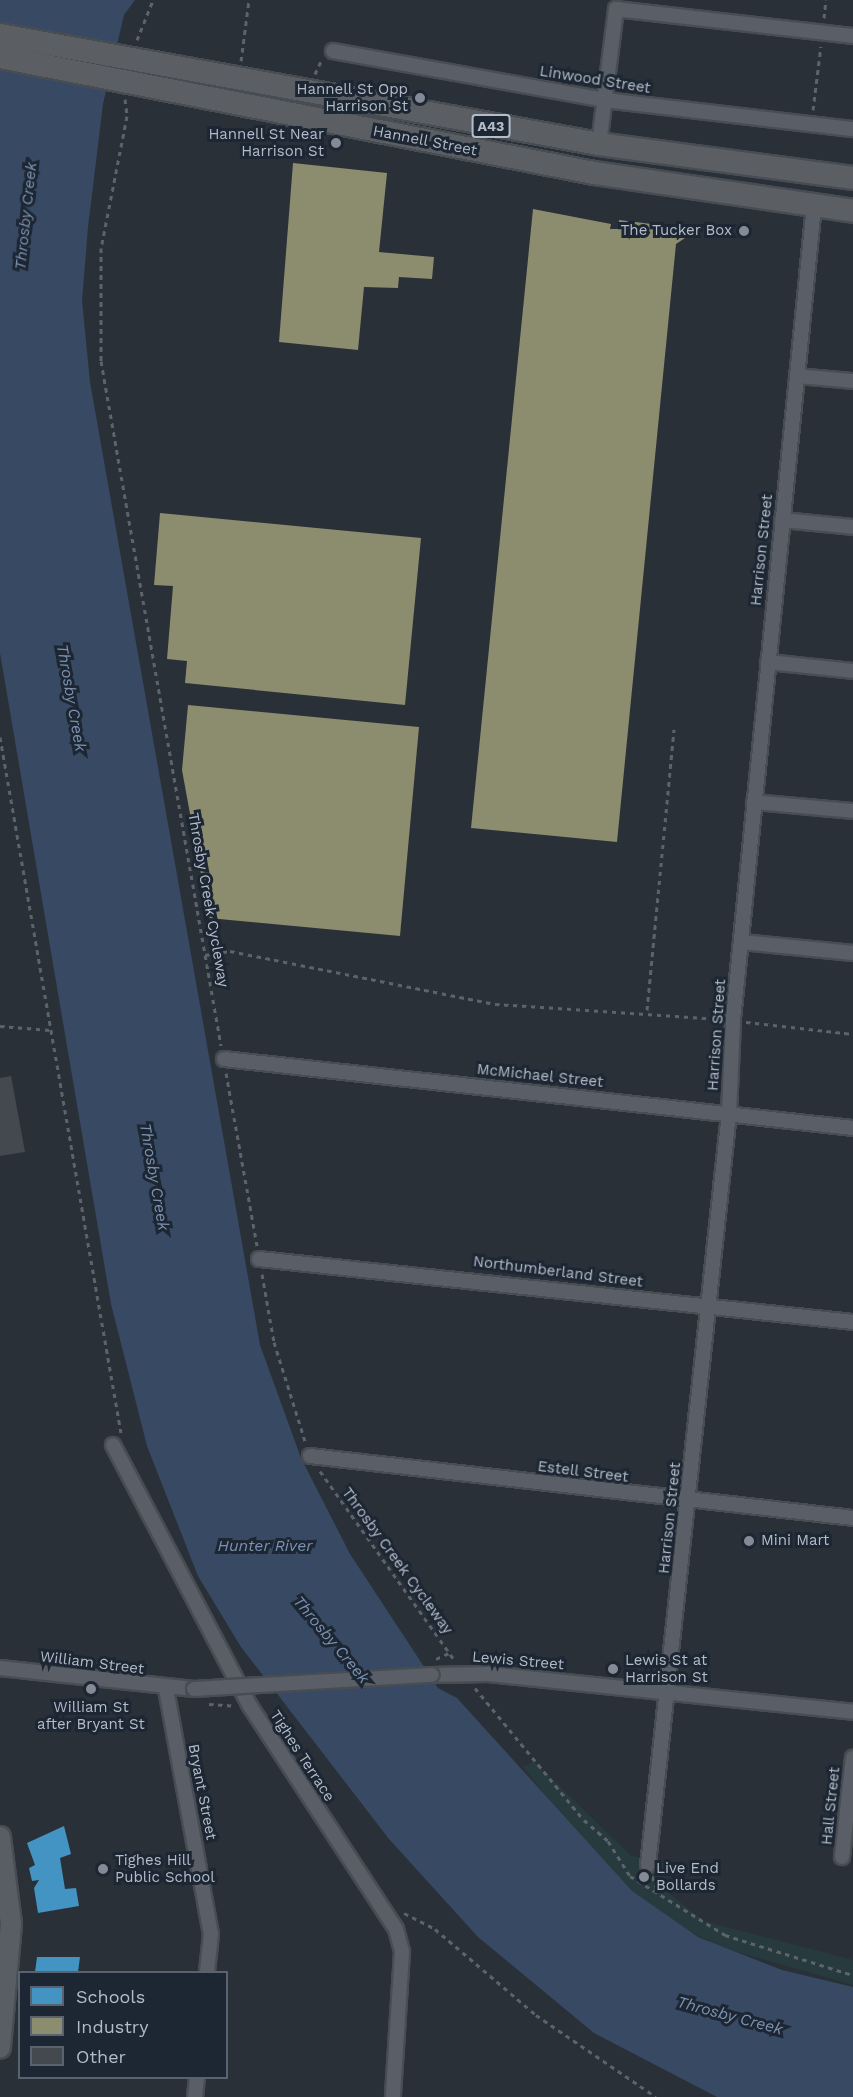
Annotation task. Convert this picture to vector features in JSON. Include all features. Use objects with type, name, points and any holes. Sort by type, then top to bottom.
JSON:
[{"type":"highway","name":"Hannell Street","points":[[0,35],[599,144],[853,178]]},
{"type":"highway","name":"Hannell Street","points":[[0,57],[121,89],[456,147],[853,211]]},
{"type":"main road","points":[[0,1837],[11,1924],[0,2048]]},
{"type":"street","points":[[599,144],[616,9],[853,36]]},
{"type":"street","name":"Linwood Street","points":[[333,51],[605,100],[853,129]]},
{"type":"street","name":"Harrison Street","points":[[648,1865],[729,1113],[733,1020],[814,206]]},
{"type":"street","points":[[797,375],[853,381]]},
{"type":"street","points":[[782,520],[853,527]]},
{"type":"street","points":[[768,662],[853,671]]},
{"type":"street","points":[[754,802],[853,811]]},
{"type":"street","points":[[741,942],[853,953]]},
{"type":"street","name":"McMichael Street","points":[[224,1059],[853,1128]]},
{"type":"street","name":"Northumberland Street","points":[[259,1258],[853,1322]]},
{"type":"street","name":"Tighes Terrace","points":[[115,1449],[250,1706],[377,1899],[402,1952],[393,2097]]},
{"type":"street","name":"Estell Street","points":[[310,1456],[853,1518]]},
{"type":"street","name":"William Street","points":[[0,1668],[173,1689]]},
{"type":"street","name":"Lewis Street","points":[[173,1689],[432,1668],[853,1712]]},
{"type":"street","name":"Bryant Street","points":[[173,1689],[211,1934],[207,1971]]},
{"type":"street","name":"Hall Street","points":[[842,1857],[853,1758]]},
{"type":"street","points":[[195,2097],[197,2079]]},
{"type":"path","points":[[136,42],[153,0]]},
{"type":"path","points":[[241,62],[249,0]]},
{"type":"path","points":[[811,124],[826,0]]},
{"type":"path","name":"Throsby Creek Cycleway","points":[[121,89],[127,116],[101,248],[101,361],[274,1342],[310,1456],[363,1539],[453,1659]]},
{"type":"path","points":[[646,1010],[674,729]]},
{"type":"path","points":[[0,737],[121,1435],[115,1449]]},
{"type":"path","points":[[205,955],[230,951],[495,1004],[646,1010],[853,1034]]},
{"type":"path","points":[[0,1026],[50,1030]]},
{"type":"path","points":[[432,1668],[449,1653]]},
{"type":"path","points":[[471,1684],[584,1820],[608,1841],[630,1876],[725,1935],[853,1975]]},
{"type":"path","points":[[205,1704],[227,1706]]},
{"type":"path","points":[[377,1899],[435,1929],[536,2015],[656,2097]]},
{"type":"green space","points":[[534,1761],[631,1856],[665,1862],[665,1890],[703,1921],[853,1960],[853,1985],[724,1948],[665,1920],[612,1878],[611,1868],[583,1843],[523,1767]]},
{"type":"water","name":"Hunter River","points":[[0,0],[135,0],[124,15],[103,104],[88,227],[82,301],[90,382],[260,1345],[301,1458],[350,1554],[438,1688],[457,1698],[632,1891],[698,1937],[782,1970],[853,1987],[853,2097],[717,2097],[594,2033],[478,1937],[389,1839],[241,1647],[198,1576],[147,1446],[111,1304],[0,653]]},
{"type":"building: Schools","points":[[64,1826],[71,1854],[60,1858],[65,1889],[76,1888],[79,1906],[38,1913],[34,1888],[39,1880],[32,1881],[29,1868],[35,1865],[27,1843]]},
{"type":"building: Schools","points":[[37,1957],[80,1957],[78,1971],[35,1971]]},
{"type":"building: Industry","points":[[293,163],[387,173],[379,252],[434,257],[432,279],[399,277],[398,288],[364,287],[358,350],[279,342]]},
{"type":"building: Industry","points":[[533,209],[611,224],[610,229],[618,229],[619,220],[676,227],[685,238],[676,244],[617,842],[471,828]]},
{"type":"building: Industry","points":[[160,513],[421,538],[405,705],[185,683],[187,661],[167,659],[173,586],[154,585]]},
{"type":"building: Industry","points":[[188,705],[419,727],[400,936],[209,918],[182,770]]},
{"type":"building: Other","points":[[11,1076],[25,1152],[0,1156],[0,1078]]},
{"type":"place","name":"Hannell St Opp Harrison St","points":[[420,98]]},
{"type":"place","name":"Hannell St Near Harrison St","points":[[336,143]]},
{"type":"place","name":"The Tucker Box","points":[[744,231]]},
{"type":"place","name":"Mini Mart","points":[[749,1541]]},
{"type":"place","name":"Lewis St at Harrison St","points":[[613,1669]]},
{"type":"place","name":"William St after Bryant St","points":[[91,1689]]},
{"type":"place","name":"Tighes Hill Public School","points":[[103,1869]]},
{"type":"place","name":"Live End Bollards","points":[[644,1877]]},
{"type":"water label","name":"Throsby Creek","points":[[26,216]]},
{"type":"water label","name":"Throsby Creek","points":[[71,698]]},
{"type":"water label","name":"Throsby Creek","points":[[154,1177]]},
{"type":"water label","name":"Throsby Creek","points":[[331,1640]]},
{"type":"water label","name":"Throsby Creek","points":[[730,2016]]}]
